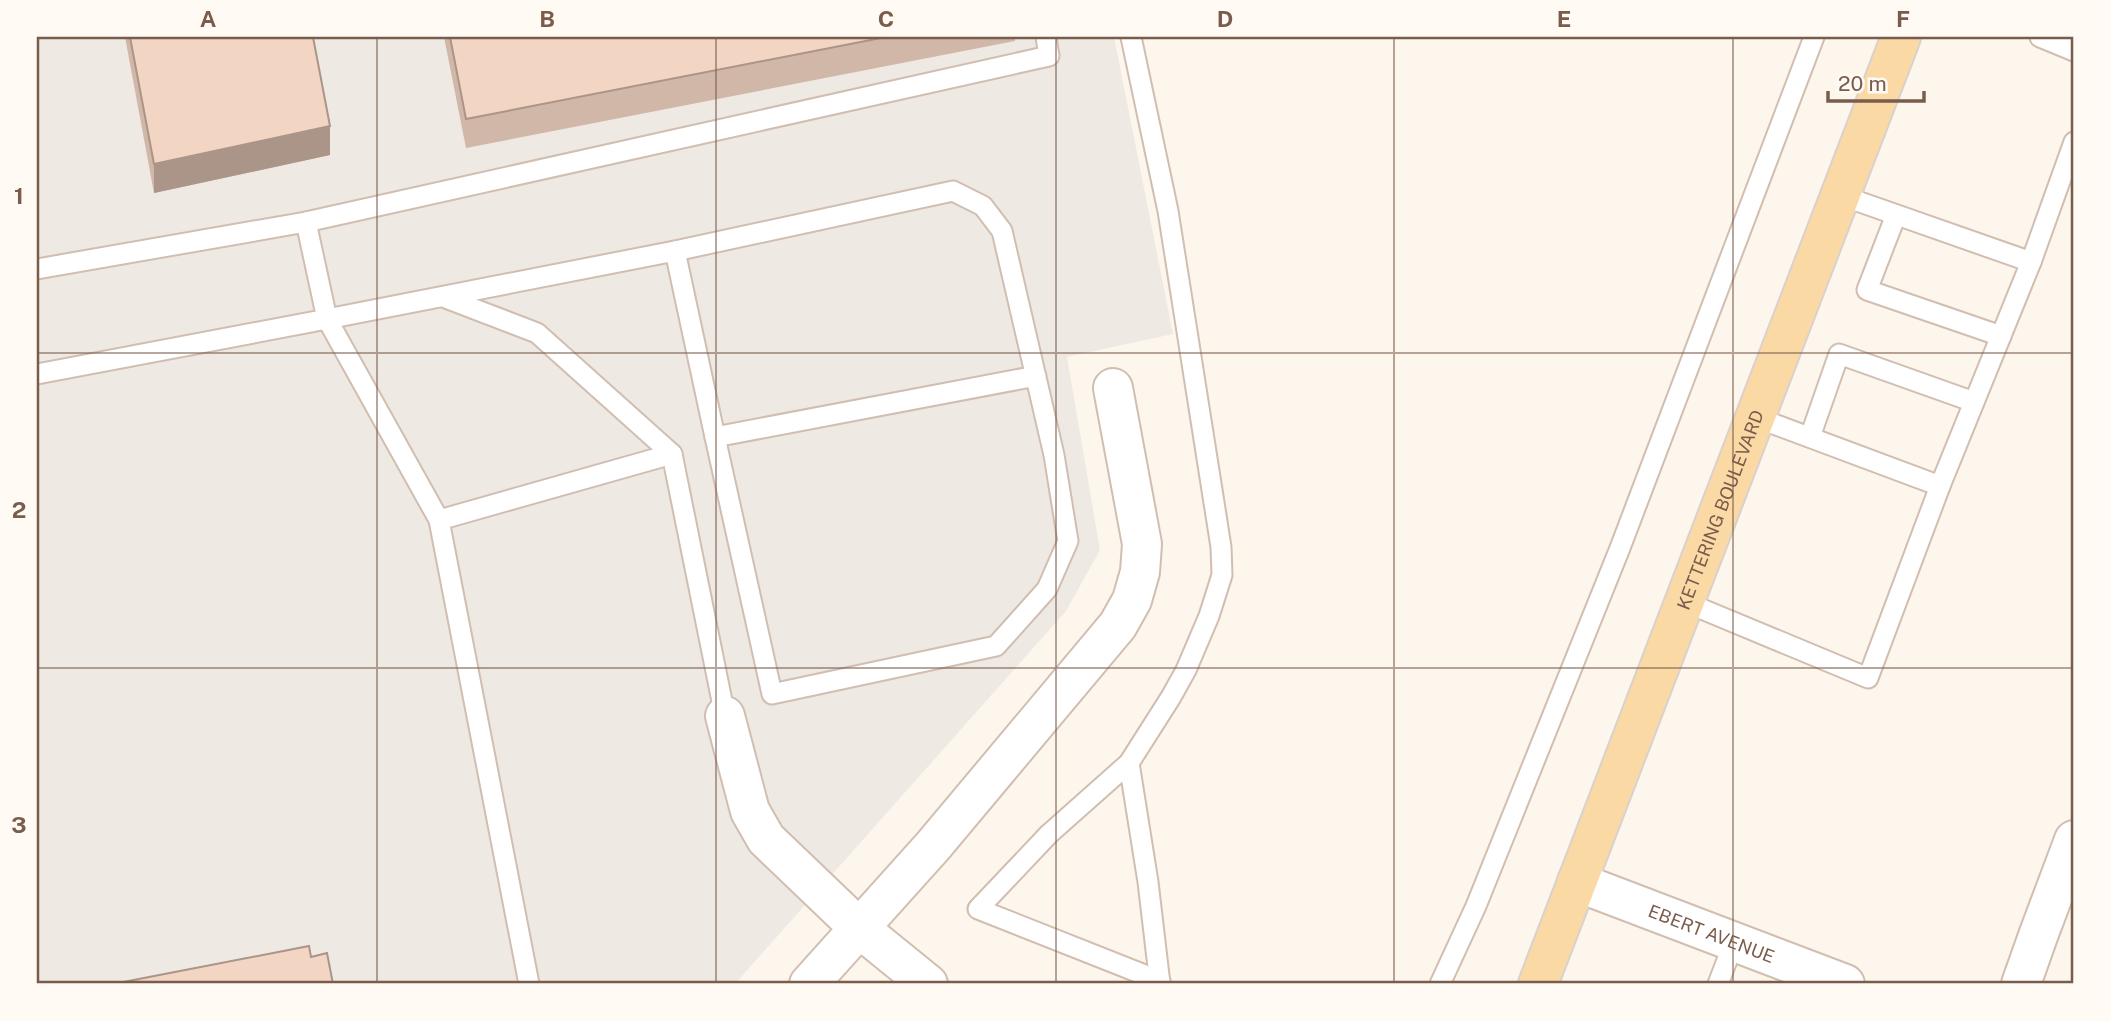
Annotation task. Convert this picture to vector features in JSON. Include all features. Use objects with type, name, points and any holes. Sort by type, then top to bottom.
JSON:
[{"type":"main road","name":"KETTERING BOULEVARD","points":[[1538,984],[1901,37]]},
{"type":"street","points":[[809,984],[933,846],[1118,625],[1132,600],[1140,572],[1142,544],[1113,388]]},
{"type":"street","points":[[725,716],[750,811],[766,839],[859,928],[928,984]]},
{"type":"street","points":[[2021,984],[2074,841]]},
{"type":"street","name":"EBERT AVENUE","points":[[1577,882],[1844,984]]},
{"type":"lane","points":[[37,269],[306,222],[1049,56],[1046,37]]},
{"type":"lane","points":[[1129,762],[1160,983],[978,909],[1049,834],[1129,762],[1186,670],[1209,617],[1222,575],[1222,547],[1168,211],[1131,37]]},
{"type":"lane","points":[[1440,984],[1476,906],[1620,548],[1814,37]]},
{"type":"lane","points":[[2040,37],[2074,51]]},
{"type":"lane","points":[[1685,602],[1868,678],[1940,486],[2031,262],[2074,142]]},
{"type":"lane","points":[[37,374],[675,251],[953,191],[982,206],[1002,231],[1055,455],[1068,541],[1047,589],[996,646],[772,694],[675,251]]},
{"type":"lane","points":[[1840,195],[2031,262]]},
{"type":"lane","points":[[1896,215],[1867,290],[2001,336]]},
{"type":"lane","points":[[306,222],[327,319],[439,520],[529,984]]},
{"type":"lane","points":[[442,297],[537,333],[672,454],[725,716]]},
{"type":"lane","points":[[1810,437],[1839,354],[1974,402]]},
{"type":"lane","points":[[715,437],[1036,376]]},
{"type":"lane","points":[[1755,417],[1940,486]]},
{"type":"lane","points":[[439,520],[672,454]]},
{"type":"lane","points":[[1718,984],[1734,942]]},
{"type":"shaded area","points":[[37,37],[1114,37],[1173,334],[1067,357],[1100,550],[1066,611],[735,984],[37,984]]},
{"type":"building","points":[[130,37],[313,37],[330,126],[154,164]]},
{"type":"building","points":[[450,37],[886,37],[466,119]]},
{"type":"building","points":[[309,946],[311,957],[327,953],[333,984],[113,984]]}]
